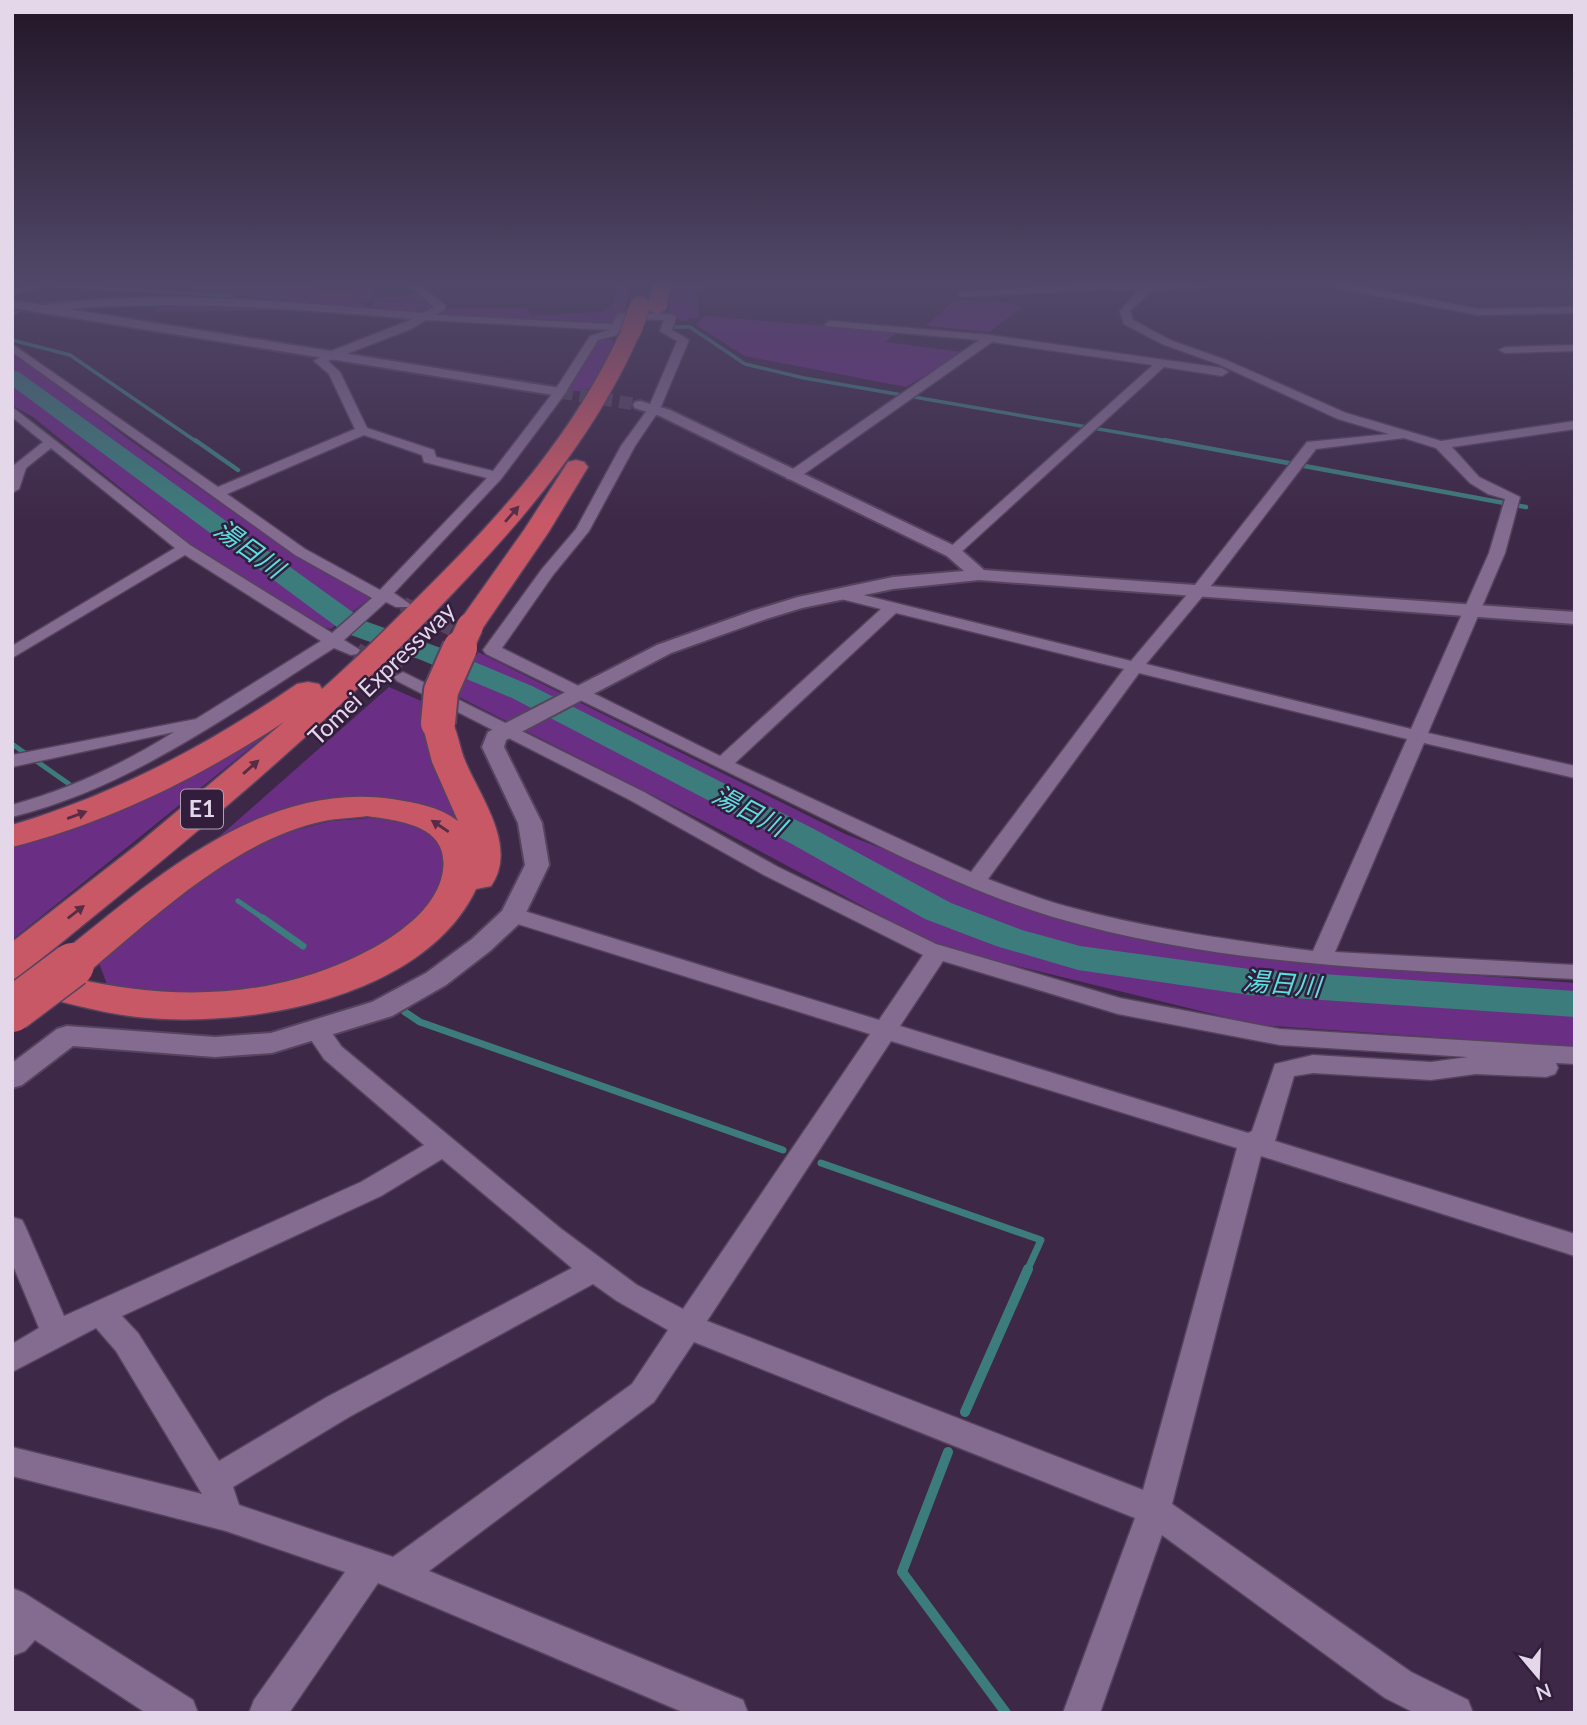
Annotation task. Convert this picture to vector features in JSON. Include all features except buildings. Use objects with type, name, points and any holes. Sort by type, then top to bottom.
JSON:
[{"type":"highway","name":"Tomei Expressway","points":[[417,614],[532,490],[576,431],[618,362]]},
{"type":"highway","name":"Tomei Expressway","points":[[12,995],[31,968],[219,825],[365,654],[526,527],[587,448],[625,386],[628,362]]},
{"type":"highway","points":[[31,968],[92,1010],[161,1018],[225,1017],[317,1001],[365,983],[414,956],[443,932],[465,905],[479,874],[481,860],[478,827],[444,754],[438,723],[442,691],[417,614],[499,580],[535,533],[587,448]]},
{"type":"highway","points":[[12,836],[41,828],[128,795],[188,766],[282,710],[365,654]]},
{"type":"highway","points":[[12,1010],[31,968],[211,857],[290,819],[358,807],[403,810],[440,824],[452,834],[461,849],[462,877],[445,909],[426,930],[382,960],[328,985],[254,1002],[211,1006],[162,1005],[96,996],[31,968]]},
{"type":"street","points":[[32,362],[300,551],[374,594],[492,650],[576,695],[975,882],[1060,912],[1214,945],[1321,959],[1575,972]]},
{"type":"street","points":[[321,362],[334,373],[362,431]]},
{"type":"street","points":[[370,362],[560,392]]},
{"type":"street","points":[[417,614],[418,556],[496,476],[560,392],[579,362]]},
{"type":"street","points":[[492,650],[513,624],[547,572],[582,531],[671,362]]},
{"type":"street","points":[[792,476],[957,362]]},
{"type":"street","points":[[1152,362],[1255,378]]},
{"type":"street","points":[[1214,362],[1342,416],[1441,445],[1454,453],[1465,470],[1479,484],[1513,497],[1497,553],[1321,959]]},
{"type":"street","points":[[953,552],[1162,363]]},
{"type":"street","points":[[647,407],[953,552],[979,575]]},
{"type":"street","points":[[12,411],[185,548],[365,654],[505,731],[637,796],[771,871],[937,952],[1118,1006],[1280,1037],[1575,1056]]},
{"type":"street","points":[[1441,445],[1476,436],[1515,435],[1575,425]]},
{"type":"street","points":[[217,493],[362,431],[373,432],[429,453],[429,460],[496,476]]},
{"type":"street","points":[[975,882],[1135,667],[1201,588],[1312,445],[1407,436]]},
{"type":"street","points":[[12,489],[20,466],[51,442]]},
{"type":"street","points":[[12,653],[20,642],[185,548]]},
{"type":"street","points":[[12,1078],[67,1036],[215,1047],[272,1043],[382,1009],[436,979],[481,946],[513,915],[537,865],[530,823],[493,747],[496,737],[664,649],[758,615],[893,583],[979,575],[1201,588],[1575,618]]},
{"type":"street","points":[[839,594],[1417,736],[1575,772]]},
{"type":"street","points":[[722,764],[893,607]]},
{"type":"street","points":[[12,811],[56,799],[136,764],[203,721],[365,654],[417,614]]},
{"type":"street","points":[[13,760],[203,721]]},
{"type":"street","points":[[513,915],[884,1031],[1257,1143],[1575,1245]]},
{"type":"street","points":[[267,1713],[383,1570],[643,1394],[937,952]]},
{"type":"street","points":[[317,1031],[333,1054],[550,1236],[627,1293],[689,1327],[1154,1510],[1398,1685],[1455,1713]]},
{"type":"street","points":[[1280,1037],[1297,1068]]},
{"type":"street","points":[[1081,1713],[1154,1510],[1257,1143],[1284,1070],[1313,1064],[1431,1071],[1476,1065],[1575,1070]]},
{"type":"street","points":[[12,1360],[56,1333],[371,1189],[444,1146]]},
{"type":"street","points":[[12,1228],[56,1333]]},
{"type":"street","points":[[214,1481],[338,1407],[595,1269]]},
{"type":"street","points":[[102,1314],[127,1342],[214,1481],[226,1517]]},
{"type":"street","points":[[12,1461],[226,1517],[383,1570],[730,1713]]},
{"type":"street","points":[[19,1620],[180,1713]]},
{"type":"shaded area","points":[[12,362],[26,362],[127,438],[229,509],[375,594],[331,629],[300,620],[191,545],[33,417],[12,405]]},
{"type":"shaded area","points":[[582,362],[609,362],[606,372],[596,385],[578,391],[565,391]]},
{"type":"shaded area","points":[[774,362],[948,362],[906,387]]},
{"type":"shaded area","points":[[478,652],[845,834],[1066,921],[1293,962],[1575,983],[1575,1047],[1258,1025],[939,947],[715,827],[455,695]]},
{"type":"shaded area","points":[[389,687],[426,703],[428,738],[435,767],[462,826],[405,803],[213,842]]},
{"type":"shaded area","points":[[275,728],[12,940],[12,843],[131,801]]},
{"type":"shaded area","points":[[369,818],[414,822],[438,839],[446,850],[446,880],[420,919],[385,944],[319,980],[195,999],[108,987],[99,963],[191,883],[272,836],[331,821]]},
{"type":"waterway","points":[[79,362],[197,442]]},
{"type":"waterway","points":[[741,362],[804,378],[1174,442]]},
{"type":"waterway","name":"湯日川","points":[[12,376],[355,627],[431,654],[522,692],[802,836],[938,911],[1009,938],[1078,958],[1249,982],[1575,1004]]},
{"type":"waterway","points":[[195,440],[238,470]]},
{"type":"waterway","points":[[1164,440],[1526,507]]},
{"type":"waterway","points":[[12,744],[69,784]]},
{"type":"waterway","points":[[238,901],[266,920]]},
{"type":"waterway","points":[[263,918],[303,946]]},
{"type":"waterway","points":[[405,1012],[420,1022],[783,1150]]},
{"type":"waterway","points":[[821,1163],[1041,1240],[1027,1271]]},
{"type":"waterway","points":[[965,1412],[1028,1269]]},
{"type":"waterway","points":[[948,1452],[902,1572],[1006,1713]]},
{"type":"tunnel","points":[[560,392],[640,405]]},
{"type":"tunnel","points":[[403,604],[452,629]]},
{"type":"tunnel","points":[[356,652],[403,677]]}]
